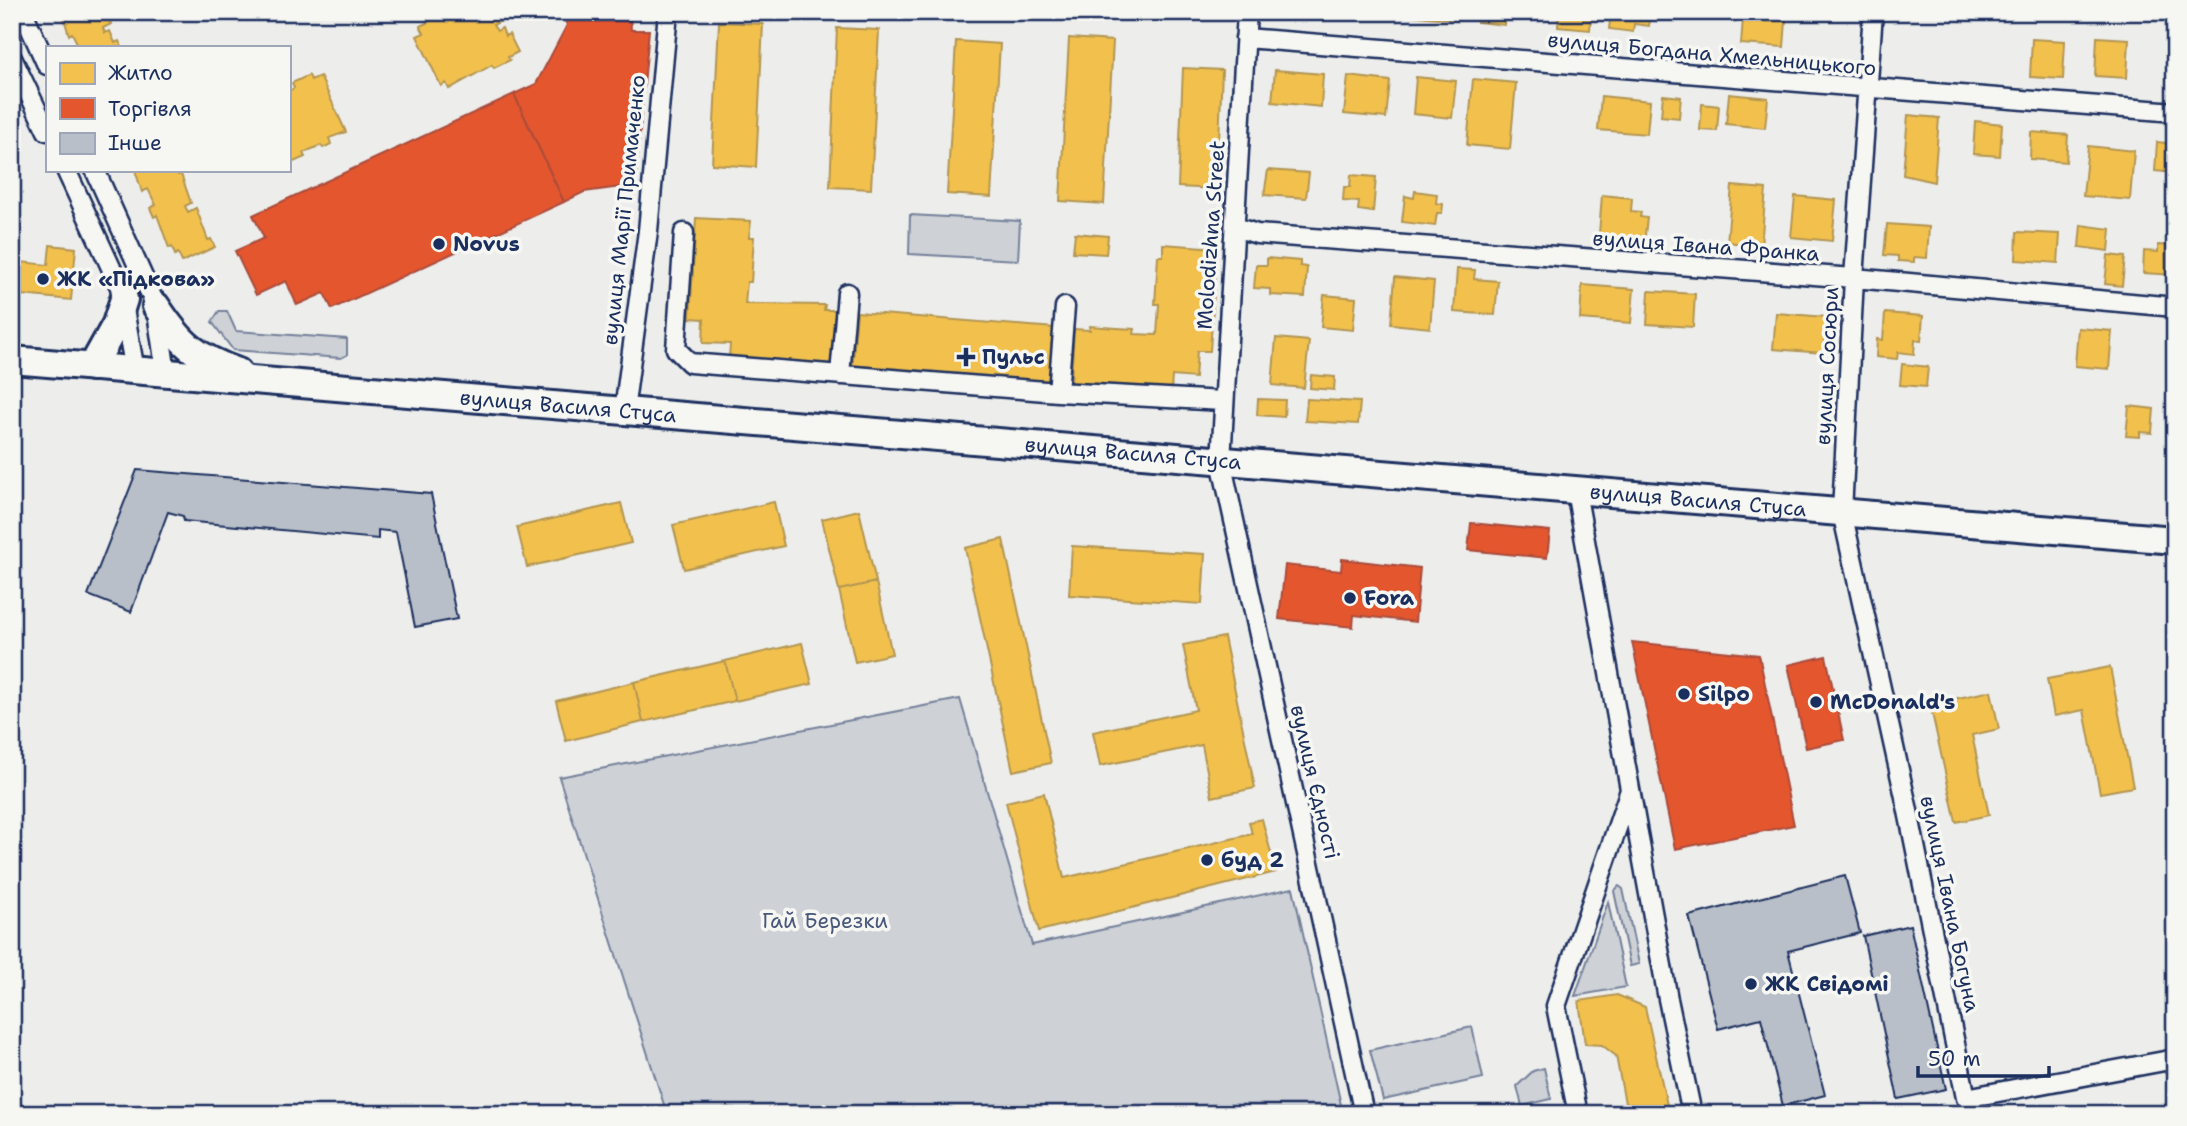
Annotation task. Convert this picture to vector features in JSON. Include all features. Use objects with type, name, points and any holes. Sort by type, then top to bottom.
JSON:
[{"type":"main road","points":[[93,367],[116,324],[124,299]]},
{"type":"main road","points":[[156,306],[180,341],[219,365],[266,381]]},
{"type":"main road","name":"вулиця Василя Стуса","points":[[12,360],[2175,540]]},
{"type":"street","points":[[23,12],[46,63]]},
{"type":"street","name":"вулиця Марії Примаченко","points":[[624,411],[648,231],[668,12]]},
{"type":"street","name":"Molodizhna Street","points":[[1221,461],[1247,12]]},
{"type":"street","name":"вулиця Сосюри","points":[[1842,512],[1854,278],[1873,12]]},
{"type":"street","name":"вулиця Богдана Хмельницького","points":[[1245,38],[1866,90],[2175,112]]},
{"type":"street","points":[[12,58],[46,129]]},
{"type":"street","points":[[67,172],[124,299],[135,370]]},
{"type":"street","points":[[96,172],[156,306],[166,373]]},
{"type":"street","name":"вулиця Івана Франка","points":[[1235,227],[1257,234],[1854,278],[2175,307]]},
{"type":"street","points":[[684,233],[676,349],[690,363],[1058,392],[1223,401]]},
{"type":"street","points":[[839,375],[847,293]]},
{"type":"street","points":[[1058,392],[1065,307]]},
{"type":"street","name":"вулиця Єдності","points":[[1221,461],[1364,1114]]},
{"type":"street","points":[[1576,491],[1692,1114]]},
{"type":"street","name":"вулиця Івана Богуна","points":[[1842,512],[1907,806],[1966,1098],[2175,1059]]},
{"type":"street","points":[[1578,1114],[1556,1006],[1631,786]]},
{"type":"green space","points":[[910,215],[1020,221],[1018,260],[909,254]]},
{"type":"green space","points":[[219,311],[227,311],[236,331],[347,339],[347,355],[341,358],[233,350],[212,322]]},
{"type":"green space","name":"Гай Березки","points":[[960,699],[1032,945],[1293,888],[1343,1114],[667,1114],[559,777]]},
{"type":"green space","points":[[1619,886],[1623,889],[1639,964],[1630,966],[1614,891]]},
{"type":"green space","points":[[1608,902],[1626,987],[1575,996]]},
{"type":"green space","points":[[1472,1027],[1483,1078],[1383,1100],[1370,1050]]},
{"type":"green space","points":[[1544,1068],[1551,1099],[1522,1106],[1517,1086],[1533,1071]]},
{"type":"building: Житло","points":[[62,12],[105,12],[111,24],[103,28],[105,33],[110,31],[115,43],[119,41],[122,46],[78,46],[72,33],[69,35]]},
{"type":"building: Житло","points":[[457,12],[499,12],[503,20],[493,25],[497,31],[502,28],[505,36],[509,34],[518,52],[508,57],[510,60],[494,68],[492,65],[449,89],[446,83],[441,86],[417,36],[424,33],[420,26],[445,14],[447,17]]},
{"type":"building: Житло","points":[[1408,12],[1460,12],[1459,20],[1408,15]]},
{"type":"building: Житло","points":[[1479,12],[1505,12],[1504,25],[1477,22]]},
{"type":"building: Житло","points":[[1559,12],[1591,12],[1590,30],[1558,27]]},
{"type":"building: Житло","points":[[1611,12],[1651,12],[1649,26],[1634,24],[1633,32],[1609,29]]},
{"type":"building: Житло","points":[[1743,18],[1786,21],[1784,47],[1741,44]]},
{"type":"building: Житло","points":[[719,22],[763,24],[756,167],[712,164]]},
{"type":"building: Житло","points":[[837,28],[879,30],[871,189],[830,187]]},
{"type":"building: Житло","points":[[2097,37],[2129,39],[2127,78],[2095,76]]},
{"type":"building: Житло","points":[[1069,38],[1113,41],[1104,204],[1060,201]]},
{"type":"building: Житло","points":[[2032,39],[2065,41],[2063,79],[2030,77]]},
{"type":"building: Житло","points":[[956,41],[1000,44],[991,197],[947,194]]},
{"type":"building: Житло","points":[[1183,68],[1222,70],[1217,189],[1178,187]]},
{"type":"building: Житло","points":[[1275,70],[1323,74],[1321,107],[1272,102]]},
{"type":"building: Житло","points":[[309,75],[311,80],[320,76],[346,132],[329,138],[331,144],[323,148],[321,145],[303,153],[305,157],[290,164],[290,90],[294,88],[292,83]]},
{"type":"building: Житло","points":[[1348,76],[1390,81],[1386,118],[1344,114]]},
{"type":"building: Житло","points":[[1416,77],[1456,81],[1452,118],[1413,114]]},
{"type":"building: Житло","points":[[1473,79],[1516,83],[1510,149],[1467,145]]},
{"type":"building: Житло","points":[[1729,94],[1768,98],[1765,128],[1726,124]]},
{"type":"building: Житло","points":[[1663,95],[1681,97],[1679,118],[1661,116]]},
{"type":"building: Житло","points":[[1601,96],[1650,101],[1647,134],[1598,130]]},
{"type":"building: Житло","points":[[1702,104],[1719,106],[1717,131],[1700,130]]},
{"type":"building: Житло","points":[[1908,115],[1939,118],[1934,182],[1903,175]]},
{"type":"building: Житло","points":[[1975,121],[2002,124],[2000,156],[1973,154]]},
{"type":"building: Житло","points":[[2031,132],[2068,135],[2066,162],[2030,159]]},
{"type":"building: Житло","points":[[2157,142],[2175,144],[2175,173],[2155,171]]},
{"type":"building: Житло","points":[[2088,146],[2134,151],[2130,200],[2083,196]]},
{"type":"building: Житло","points":[[1268,170],[1309,173],[1306,198],[1264,195]]},
{"type":"building: Житло","points":[[136,172],[181,174],[191,203],[185,206],[188,212],[196,208],[208,240],[211,239],[215,247],[182,262],[178,253],[175,255],[172,247],[169,248],[157,215],[154,217],[150,208],[156,205],[148,189],[142,192]]},
{"type":"building: Житло","points":[[1351,175],[1376,177],[1373,212],[1358,210],[1359,202],[1343,201],[1344,187],[1350,187]]},
{"type":"building: Житло","points":[[1732,186],[1766,189],[1761,246],[1727,242]]},
{"type":"building: Житло","points":[[1415,191],[1437,194],[1436,203],[1443,204],[1442,213],[1437,213],[1435,226],[1402,222],[1405,196],[1414,198]]},
{"type":"building: Житло","points":[[1602,195],[1632,198],[1631,211],[1641,212],[1640,217],[1647,218],[1644,243],[1606,240],[1607,235],[1599,234]]},
{"type":"building: Житло","points":[[1795,196],[1836,200],[1832,241],[1791,237]]},
{"type":"building: Житло","points":[[696,218],[751,221],[749,237],[754,237],[751,282],[747,282],[745,304],[825,305],[824,310],[837,310],[833,365],[729,358],[730,344],[703,343],[704,319],[690,318]]},
{"type":"building: Житло","points":[[1887,224],[1929,227],[1927,258],[1914,257],[1914,262],[1898,261],[1898,256],[1884,255]]},
{"type":"building: Житло","points":[[2081,225],[2111,229],[2109,251],[2079,247]]},
{"type":"building: Житло","points":[[2017,232],[2060,234],[2058,263],[2016,260]]},
{"type":"building: Житло","points":[[1075,233],[1108,236],[1106,254],[1073,252]]},
{"type":"building: Житло","points":[[1163,244],[1217,248],[1210,351],[1197,351],[1195,378],[1172,376],[1171,391],[1071,384],[1074,329],[1090,330],[1090,326],[1135,329],[1134,334],[1157,335],[1159,304],[1155,304],[1158,256],[1163,256]]},
{"type":"building: Житло","name":"ЖК «Підкова»","points":[[50,245],[76,248],[71,300],[12,294],[12,261],[48,265]]},
{"type":"building: Житло","points":[[2158,245],[2175,246],[2175,275],[2143,273],[2144,251],[2158,252]]},
{"type":"building: Житло","points":[[2108,255],[2125,257],[2122,286],[2105,284]]},
{"type":"building: Житло","points":[[1267,258],[1300,261],[1300,266],[1307,267],[1305,297],[1270,295],[1270,289],[1254,288],[1256,265],[1267,265]]},
{"type":"building: Житло","points":[[1457,269],[1475,270],[1474,279],[1498,281],[1495,315],[1454,312]]},
{"type":"building: Житло","points":[[1395,277],[1434,281],[1430,328],[1391,324]]},
{"type":"building: Житло","points":[[1582,285],[1634,289],[1631,323],[1580,319]]},
{"type":"building: Житло","points":[[1649,291],[1695,294],[1693,327],[1647,324]]},
{"type":"building: Житло","points":[[1324,295],[1356,298],[1353,330],[1321,327]]},
{"type":"building: Житло","points":[[857,312],[1055,328],[1050,387],[852,371]]},
{"type":"building: Житло","points":[[1776,313],[1826,317],[1823,353],[1773,349]]},
{"type":"building: Житло","points":[[1885,313],[1923,316],[1921,341],[1915,340],[1914,354],[1898,352],[1897,359],[1876,357],[1877,339],[1883,340]]},
{"type":"building: Житло","points":[[2078,328],[2112,331],[2109,369],[2075,366]]},
{"type":"building: Житло","points":[[1276,338],[1309,341],[1304,388],[1272,385]]},
{"type":"building: Житло","points":[[1902,364],[1928,367],[1926,387],[1900,385]]},
{"type":"building: Житло","points":[[1311,375],[1335,377],[1334,390],[1310,388]]},
{"type":"building: Житло","points":[[1258,399],[1285,400],[1284,417],[1257,415]]},
{"type":"building: Житло","points":[[1307,399],[1360,402],[1358,424],[1305,421]]},
{"type":"building: Житло","points":[[2129,406],[2154,409],[2152,433],[2140,432],[2140,437],[2126,436]]},
{"type":"building: Житло","points":[[774,502],[784,546],[684,569],[673,525]]},
{"type":"building: Житло","points":[[621,503],[631,543],[527,567],[517,527]]},
{"type":"building: Житло","points":[[859,510],[876,582],[839,590],[822,519]]},
{"type":"building: Житло","points":[[1003,539],[1051,763],[1013,771],[965,548]]},
{"type":"building: Житло","points":[[1072,546],[1205,554],[1202,604],[1069,595]]},
{"type":"building: Житло","points":[[876,582],[892,654],[855,662],[839,590]]},
{"type":"building: Житло","points":[[1224,637],[1255,788],[1212,797],[1202,745],[1100,766],[1093,732],[1196,710],[1183,645]]},
{"type":"building: Житло","points":[[802,643],[812,684],[735,701],[725,661]]},
{"type":"building: Житло","points":[[725,661],[735,701],[643,722],[634,682]]},
{"type":"building: Житло","points":[[2110,667],[2133,787],[2100,793],[2084,710],[2054,716],[2047,679]]},
{"type":"building: Житло","points":[[634,682],[643,722],[566,741],[556,701]]},
{"type":"building: Житло","points":[[1991,691],[1999,729],[1972,735],[1989,815],[1956,822],[1930,704]]},
{"type":"building: Житло","name":"буд 2","points":[[1044,793],[1064,878],[1252,834],[1249,822],[1262,819],[1276,872],[1039,931],[1006,802]]},
{"type":"building: Житло","points":[[1617,995],[1645,1007],[1669,1114],[1627,1114],[1616,1056],[1602,1045],[1585,1044],[1579,1001]]},
{"type":"building: Торгівля","points":[[561,12],[630,12],[631,30],[649,30],[635,185],[584,192],[564,202],[514,94],[536,84],[567,25]]},
{"type":"building: Торгівля","points":[[514,94],[564,202],[332,309],[324,293],[297,305],[286,281],[256,295],[235,251],[264,238],[253,215]]},
{"type":"building: Торгівля","points":[[1471,523],[1550,531],[1547,558],[1468,550]]},
{"type":"building: Торгівля","points":[[1342,559],[1420,568],[1415,622],[1354,615],[1353,627],[1279,619],[1285,565],[1341,571]]},
{"type":"building: Торгівля","points":[[1632,642],[1759,655],[1794,825],[1675,849]]},
{"type":"building: Торгівля","name":"McDonald's","points":[[1826,656],[1844,740],[1806,748],[1788,665]]},
{"type":"building: Інше","points":[[137,470],[431,494],[457,619],[415,627],[396,532],[378,530],[378,539],[184,521],[183,516],[168,512],[131,612],[88,595]]},
{"type":"building: Інше","name":"ЖК Свідомі","points":[[1845,876],[1860,933],[1788,951],[1825,1095],[1783,1106],[1761,1018],[1718,1029],[1689,916]]},
{"type":"building: Інше","name":"ЖК Свідомі","points":[[1910,925],[1946,1089],[1898,1099],[1863,936]]},
{"type":"place","name":"Novus","points":[[439,244]]},
{"type":"place","name":"ЖК «Підкова»","points":[[43,279]]},
{"type":"place","name":"Пульс","points":[[966,357]]},
{"type":"place","name":"Fora","points":[[1350,598]]},
{"type":"place","name":"Silpo","points":[[1684,694]]},
{"type":"place","name":"McDonald's","points":[[1816,702]]},
{"type":"place","name":"буд 2","points":[[1207,860]]},
{"type":"place","name":"ЖК Свідомі","points":[[1751,984]]}]
